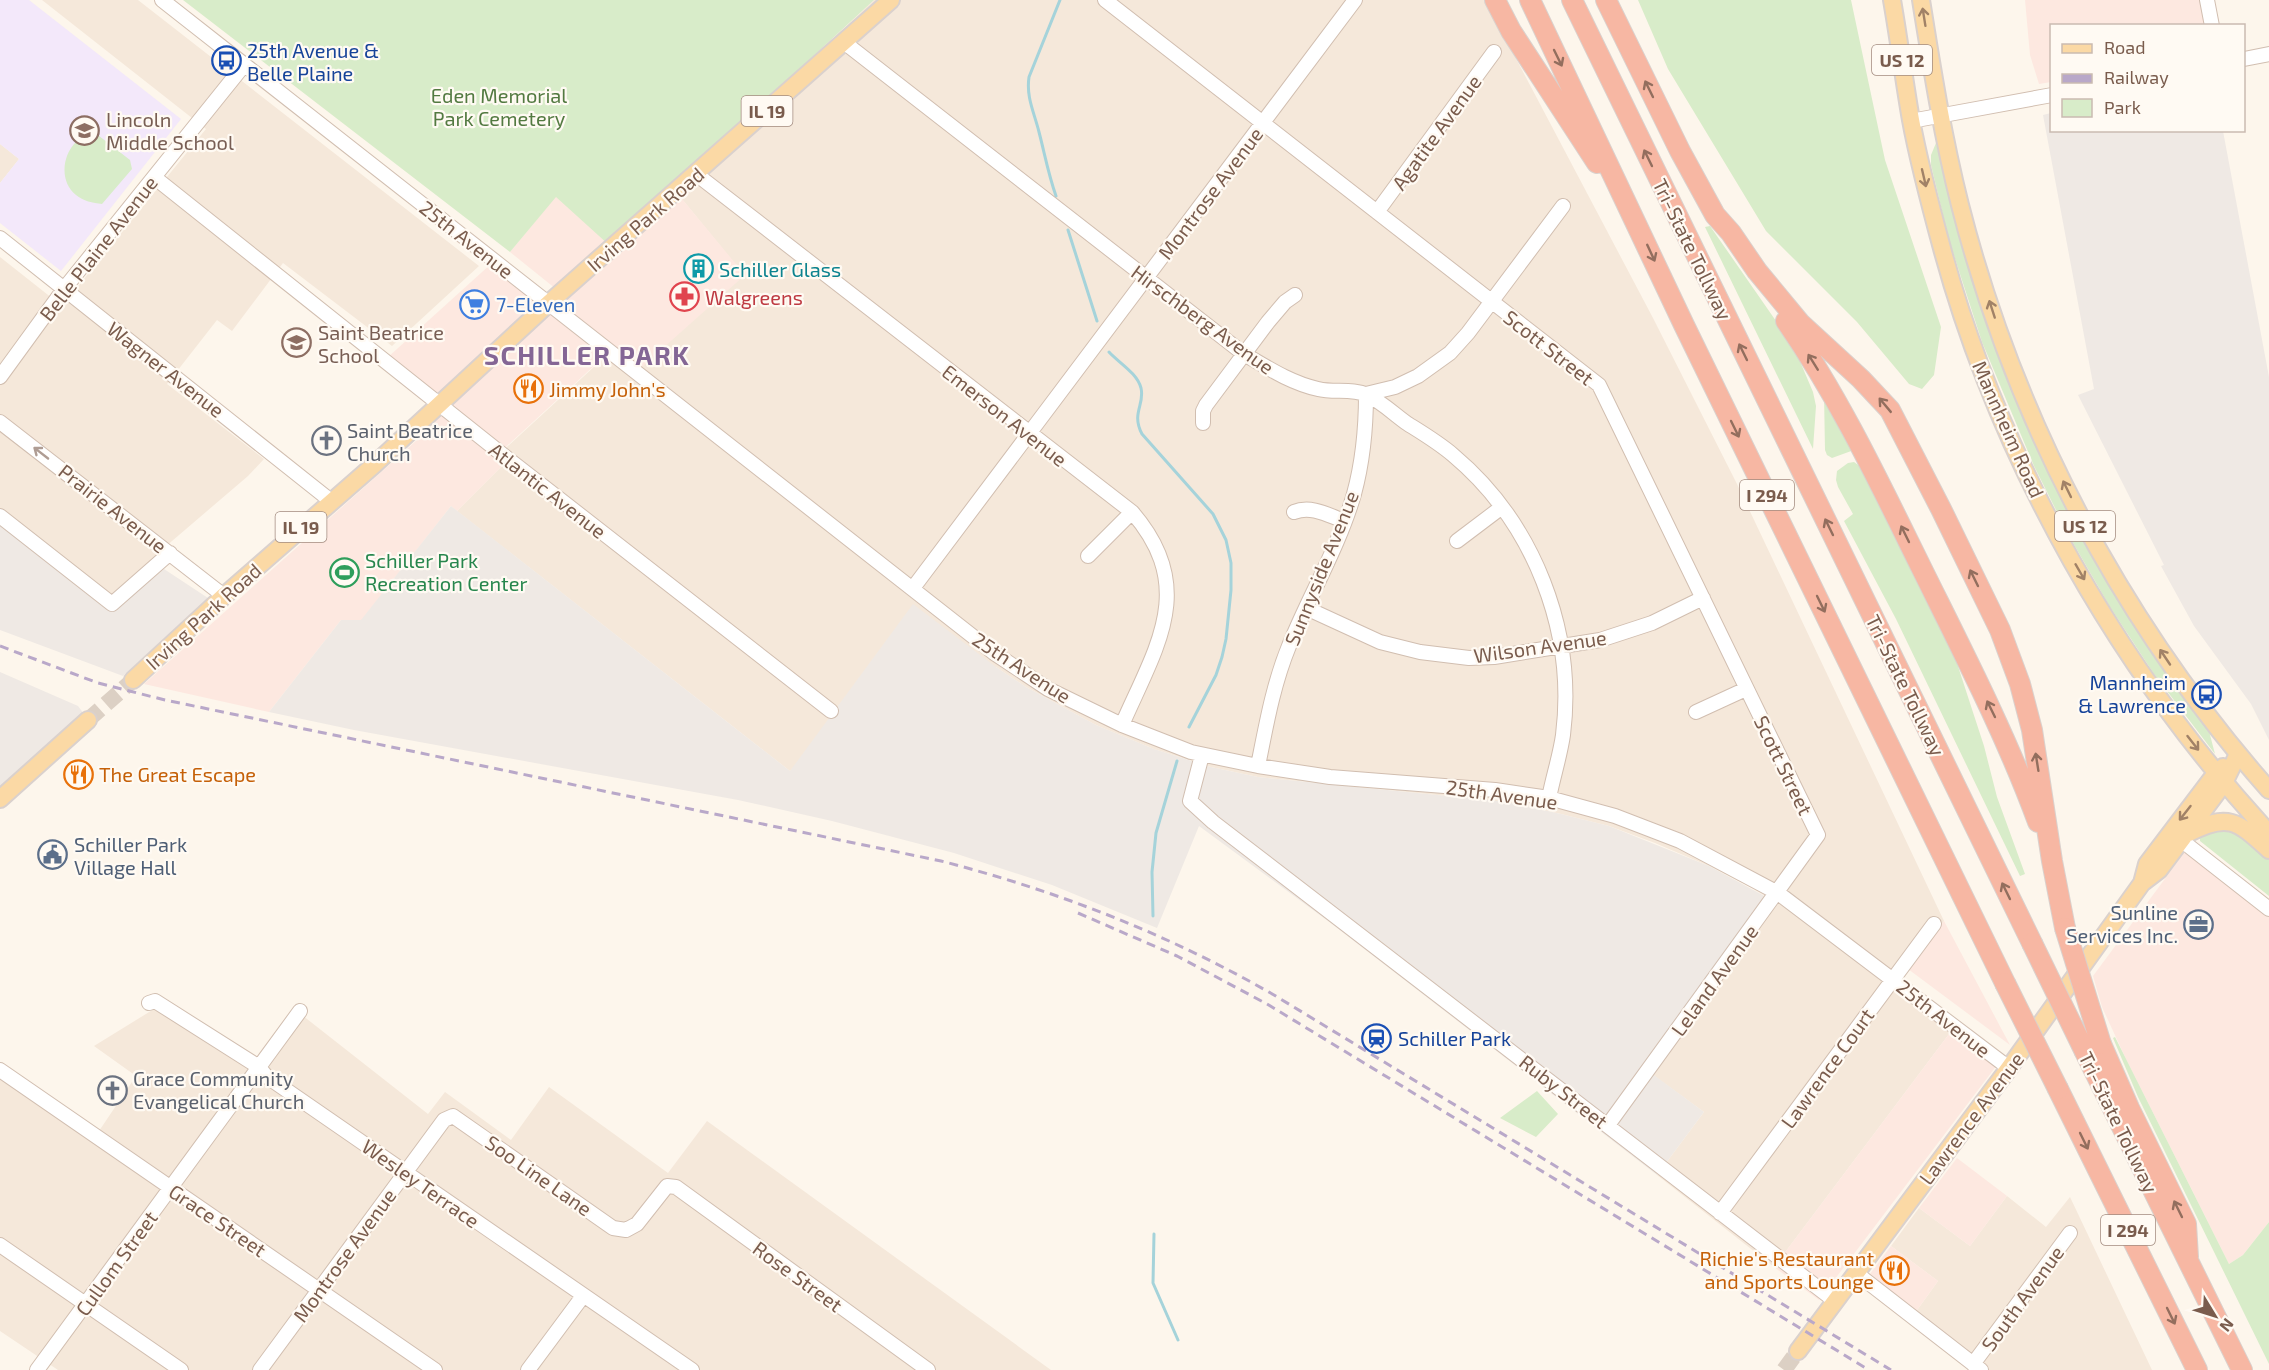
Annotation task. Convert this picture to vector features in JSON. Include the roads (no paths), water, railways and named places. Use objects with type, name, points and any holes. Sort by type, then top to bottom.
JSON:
[{"type":"highway","points":[[1496,0],[1511,31],[1635,218]]},
{"type":"highway","name":"Tri-State Tollway","points":[[1530,0],[1684,325],[2198,1370]]},
{"type":"highway","name":"Tri-State Tollway","points":[[1572,0],[2032,943],[2093,1048],[2188,1265],[2242,1370]]},
{"type":"highway","name":"I 294","points":[[1606,0],[1724,235],[1802,345],[1835,396],[1859,442],[1995,718],[2052,861]]},
{"type":"highway","name":"I 294","points":[[1715,215],[1800,323],[1861,379],[1893,416],[2000,630],[2020,684],[2032,730],[2052,861],[2093,1048]]},
{"type":"main road","name":"Irving Park Road","points":[[133,680],[549,303],[891,0]]},
{"type":"main road","name":"Mannheim Road","points":[[1892,0],[1911,121],[1943,254],[1997,411],[2037,495],[2111,627],[2164,706],[2220,778],[2269,833]]},
{"type":"main road","name":"Mannheim Road","points":[[1922,0],[1941,116],[1960,207],[2003,343],[2044,442],[2079,515],[2169,663],[2238,754],[2269,790]]},
{"type":"main road","points":[[0,799],[88,720]]},
{"type":"main road","name":"Lawrence Avenue","points":[[2142,883],[2147,864],[2238,754]]},
{"type":"main road","name":"Lawrence Avenue","points":[[1798,1351],[2009,1068],[2142,883],[2159,870],[2220,778]]},
{"type":"main road","points":[[2183,837],[2214,821],[2227,821],[2249,832],[2269,850]]},
{"type":"street","name":"25th Avenue","points":[[162,0],[994,653],[1048,689],[1122,725],[1202,754],[1258,766],[1330,777],[1495,790],[1549,798],[1615,816],[1680,841],[1778,893],[2009,1068]]},
{"type":"street","name":"Scott Street","points":[[1105,0],[1593,380],[1603,391],[1818,835]]},
{"type":"street","points":[[2207,0],[2212,24]]},
{"type":"street","name":"Montrose Avenue","points":[[913,588],[1263,123],[1349,2]]},
{"type":"street","name":"Hirschberg Avenue","points":[[845,43],[1244,354],[1279,375],[1319,389],[1366,394],[1454,455],[1486,488],[1502,507],[1540,573],[1557,625],[1565,688],[1563,736],[1549,798]]},
{"type":"street","name":"Agatite Avenue","points":[[1377,212],[1494,52]]},
{"type":"street","points":[[2245,59],[2269,54]]},
{"type":"street","name":"Belle Plaine Avenue","points":[[0,377],[64,289],[244,65]]},
{"type":"street","points":[[1911,121],[2050,95]]},
{"type":"street","name":"Emerson Avenue","points":[[696,174],[1132,512],[1145,526],[1162,559],[1167,575],[1168,602],[1163,630],[1122,725]]},
{"type":"street","name":"Atlantic Avenue","points":[[154,177],[831,711]]},
{"type":"street","points":[[1366,394],[1395,387],[1436,364],[1468,333],[1563,206]]},
{"type":"street","name":"Wagner Avenue","points":[[0,238],[331,501]]},
{"type":"street","points":[[1203,423],[1202,417],[1206,405],[1285,302],[1296,295]]},
{"type":"street","name":"Sunnyside Avenue","points":[[1258,766],[1276,682],[1288,647],[1354,494],[1364,447],[1366,394]]},
{"type":"street","name":"Prairie Avenue","points":[[0,422],[224,596]]},
{"type":"street","points":[[1457,541],[1502,507]]},
{"type":"street","points":[[1294,512],[1314,510],[1344,521]]},
{"type":"street","points":[[1088,556],[1132,512]]},
{"type":"street","points":[[0,516],[112,604],[171,553]]},
{"type":"street","name":"Wilson Avenue","points":[[1306,608],[1380,642],[1436,655],[1494,657],[1600,640],[1629,632],[1703,598]]},
{"type":"street","points":[[1696,712],[1746,689]]},
{"type":"street","name":"Ruby Street","points":[[1202,754],[1190,801],[1222,829],[1835,1301]]},
{"type":"street","name":"Leland Avenue","points":[[1608,1125],[1818,835]]},
{"type":"street","points":[[2183,837],[2269,909]]},
{"type":"street","name":"Lawrence Court","points":[[1720,1213],[1934,924]]},
{"type":"street","name":"Wesley Terrace","points":[[149,1003],[155,1001],[259,1067],[266,1076],[692,1370]]},
{"type":"street","name":"Cullom Street","points":[[37,1370],[300,1011]]},
{"type":"street","name":"Grace Street","points":[[0,1070],[435,1370]]},
{"type":"street","name":"Montrose Avenue","points":[[260,1370],[444,1120],[453,1116]]},
{"type":"street","name":"Soo Line Lane","points":[[453,1116],[613,1228],[626,1230],[637,1224],[667,1185]]},
{"type":"street","name":"Rose Street","points":[[667,1185],[675,1187],[928,1370]]},
{"type":"street","name":"South Avenue","points":[[1977,1367],[2070,1233]]},
{"type":"street","points":[[0,1245],[181,1370]]},
{"type":"street","points":[[1856,1273],[1977,1367]]},
{"type":"street","points":[[528,1370],[584,1296]]},
{"type":"waterway","points":[[1056,196],[1031,104],[1028,84],[1060,0]]},
{"type":"waterway","points":[[1068,230],[1097,321]]},
{"type":"waterway","points":[[1109,352],[1132,373],[1139,383],[1142,394],[1138,420],[1142,434],[1213,514],[1226,540],[1231,563],[1231,590],[1222,657],[1216,675],[1189,727]]},
{"type":"waterway","points":[[1153,916],[1152,872],[1156,833],[1177,761]]},
{"type":"waterway","points":[[1154,1234],[1153,1283],[1178,1340]]},
{"type":"tunnel","points":[[88,720],[133,680]]},
{"type":"tunnel","points":[[1784,1370],[1798,1351]]},
{"type":"railway","points":[[0,646],[98,683],[165,700],[941,861],[1028,886],[1112,917],[1195,953],[1274,995],[1891,1370]]},
{"type":"railway","points":[[1078,913],[1177,956],[1267,1004],[1869,1370]]},
{"type":"place","name":"25th Avenue & Belle Plaine","points":[[226,61]]},
{"type":"place","name":"Lincoln Middle School","points":[[85,131]]},
{"type":"place","name":"Schiller Glass","points":[[698,269]]},
{"type":"place","name":"Walgreens","points":[[684,297]]},
{"type":"place","name":"7-Eleven","points":[[475,304]]},
{"type":"place","name":"Saint Beatrice School","points":[[297,343]]},
{"type":"place","name":"Jimmy John's","points":[[528,389]]},
{"type":"place","name":"Saint Beatrice Church","points":[[326,441]]},
{"type":"place","name":"Schiller Park Recreation Center","points":[[344,572]]},
{"type":"place","name":"Mannheim & Lawrence","points":[[2207,694]]},
{"type":"place","name":"The Great Escape","points":[[78,774]]},
{"type":"place","name":"Schiller Park Village Hall","points":[[53,855]]},
{"type":"place","name":"Sunline Services Inc.","points":[[2199,924]]},
{"type":"place","name":"Schiller Park","points":[[1377,1038]]},
{"type":"place","name":"Grace Community Evangelical Church","points":[[112,1090]]},
{"type":"place","name":"Richie's Restaurant and Sports Lounge","points":[[1895,1270]]},
{"type":"district","name":"SCHILLER PARK","points":[[587,354]]},
{"type":"park label","name":"Eden Memorial Park Cemetery","points":[[499,106]]}]
